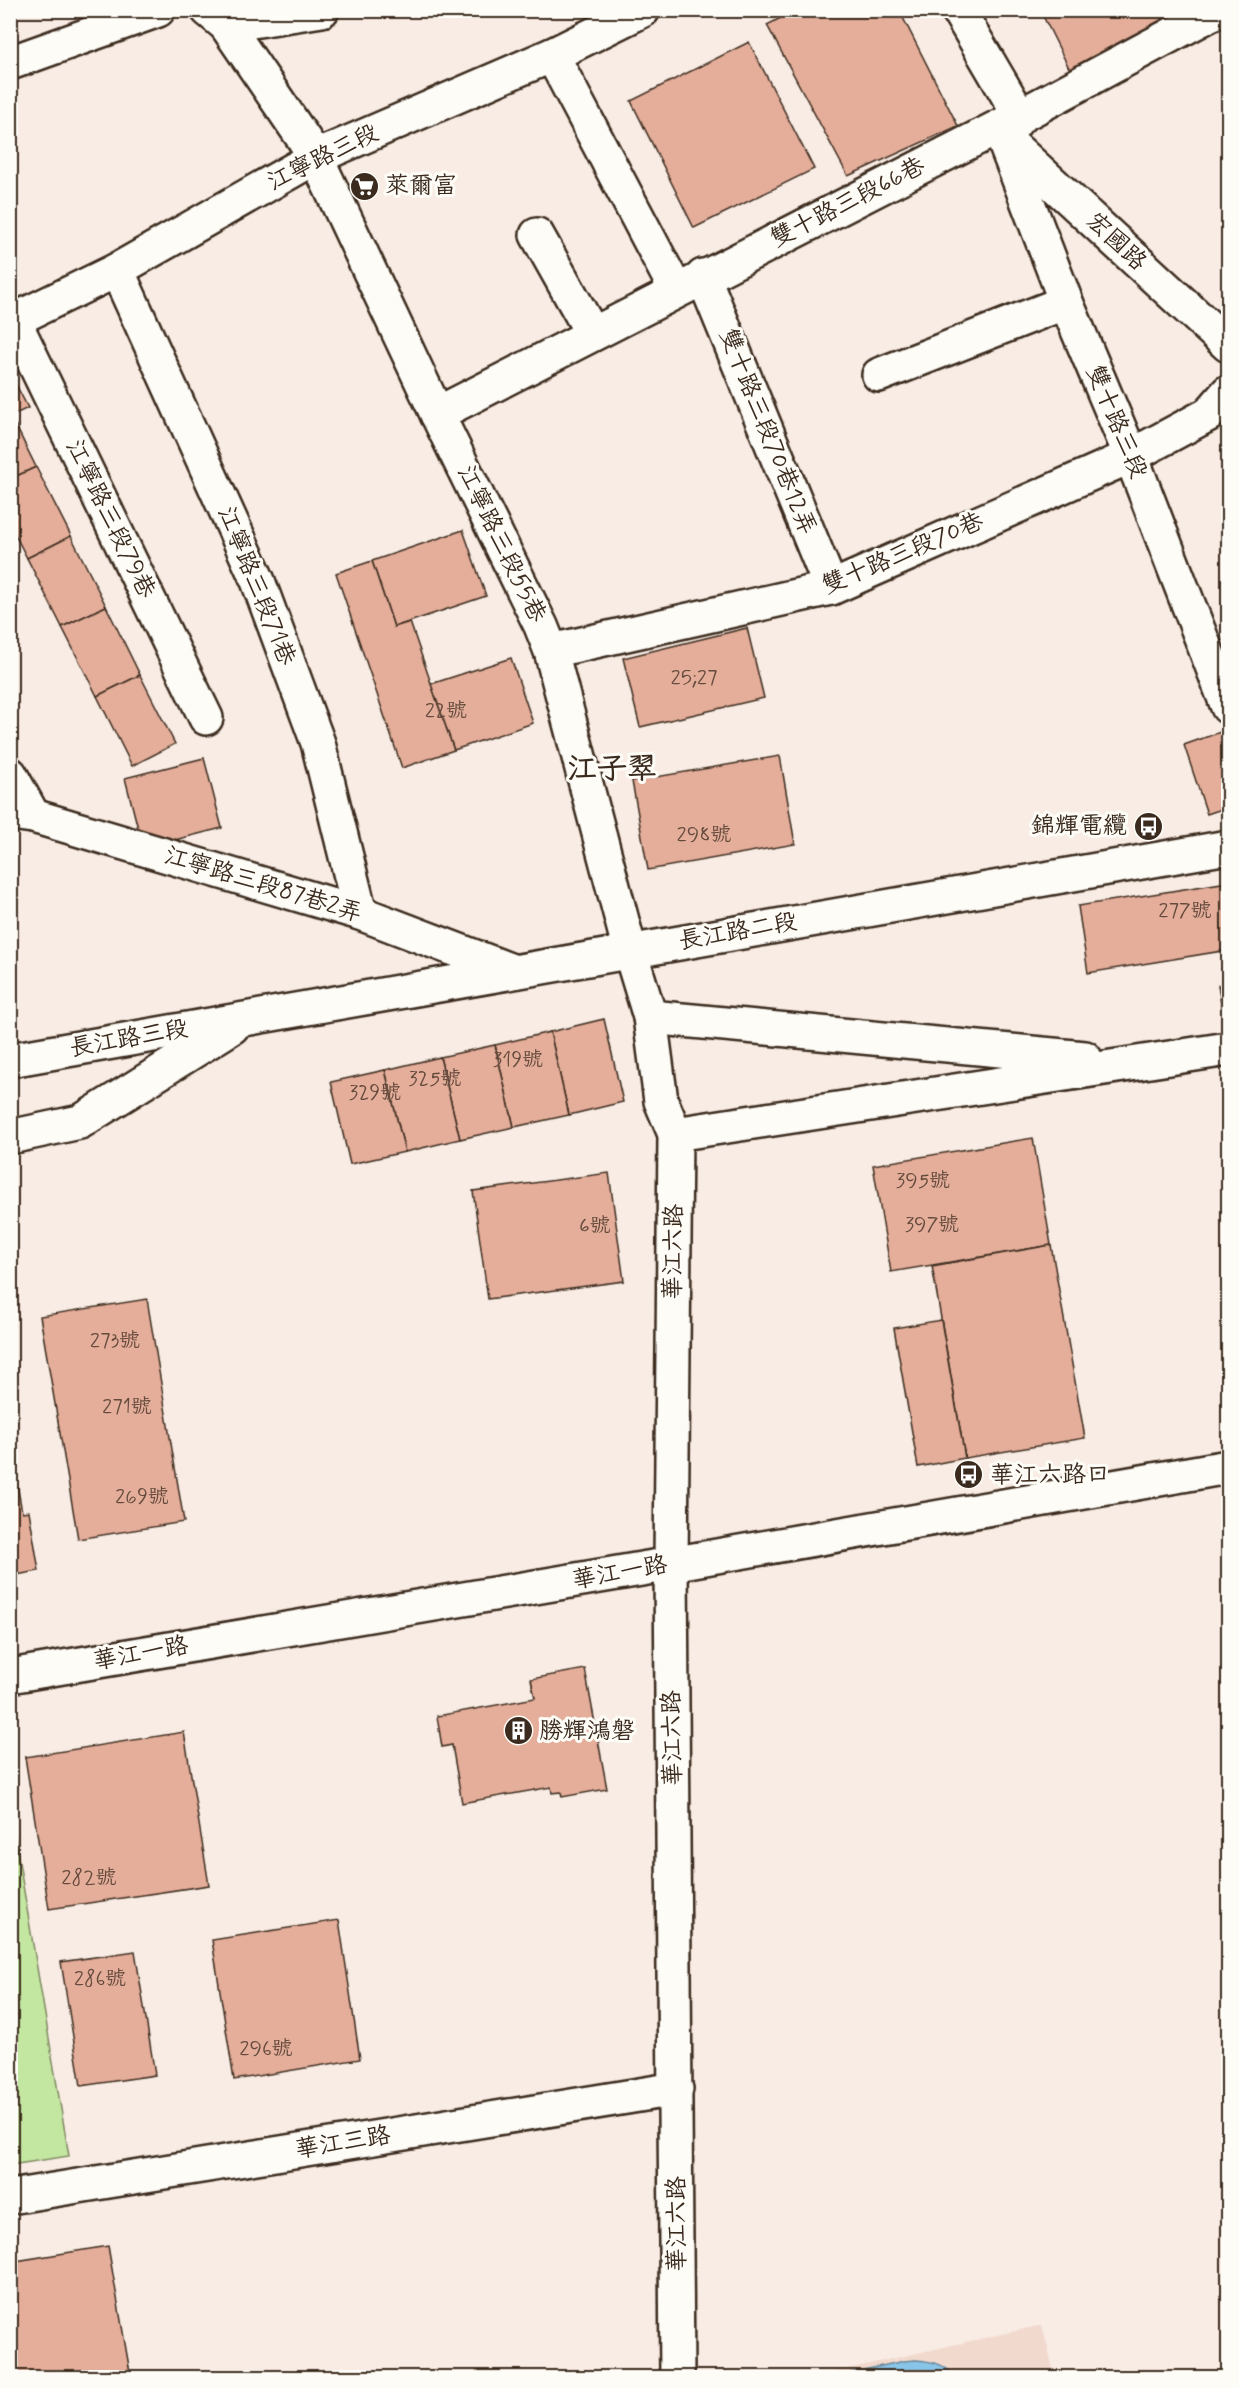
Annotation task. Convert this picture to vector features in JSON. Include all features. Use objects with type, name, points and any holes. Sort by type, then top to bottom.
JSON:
[{"type":"street","points":[[10,63],[158,10]]},
{"type":"street","points":[[217,18],[322,10]]},
{"type":"street","points":[[958,10],[1011,127]]},
{"type":"street","name":"雙十路三段66巷","points":[[437,414],[689,283],[1011,127],[1218,10]]},
{"type":"street","name":"江寧路三段","points":[[12,321],[117,270],[316,157],[552,55],[627,14]]},
{"type":"street","name":"江寧路三段55巷","points":[[217,18],[316,157],[437,414],[541,626],[550,651],[630,951],[650,1017]]},
{"type":"street","name":"雙十路三段70巷12弄","points":[[552,55],[689,283],[831,588]]},
{"type":"street","name":"雙十路三段","points":[[1011,127],[1066,303],[1131,456],[1228,707]]},
{"type":"street","name":"宏國路","points":[[1011,127],[1228,345]]},
{"type":"street","points":[[537,235],[592,333]]},
{"type":"street","name":"江寧路三段71巷","points":[[117,270],[258,581],[318,743],[360,913]]},
{"type":"street","points":[[879,375],[1066,303]]},
{"type":"street","name":"江寧路三段79巷","points":[[12,321],[206,718]]},
{"type":"street","name":"雙十路三段70巷","points":[[550,651],[831,588],[1131,456],[1209,414],[1228,392]]},
{"type":"street","points":[[10,774],[22,815]]},
{"type":"street","name":"江寧路三段87巷2弄","points":[[22,815],[360,913],[512,971]]},
{"type":"street","name":"長江路二段","points":[[247,1018],[1228,847]]},
{"type":"street","points":[[650,1017],[1133,1062]]},
{"type":"street","name":"華江六路","points":[[650,1017],[661,1101],[675,1134],[671,1564],[677,2378]]},
{"type":"street","points":[[10,1137],[80,1122],[247,1018]]},
{"type":"street","name":"長江路三段","points":[[10,1060],[247,1018]]},
{"type":"street","points":[[675,1134],[1228,1049]]},
{"type":"street","name":"華江一路","points":[[10,1676],[1228,1467]]},
{"type":"street","name":"華江三路","points":[[10,2197],[676,2089]]},
{"type":"shaded area","points":[[1042,2325],[1055,2377],[807,2378]]},
{"type":"green space","points":[[10,1809],[69,2156],[11,2165],[10,2165]]},
{"type":"water","points":[[915,2360],[942,2366],[954,2377],[832,2377],[904,2361]]},
{"type":"building","points":[[796,10],[899,10],[958,126],[848,176],[767,25]]},
{"type":"building","points":[[1040,10],[1160,10],[1166,27],[1075,80]]},
{"type":"building","points":[[749,42],[814,169],[694,228],[631,101]]},
{"type":"building","points":[[10,373],[28,408],[11,416],[36,467],[10,479]]},
{"type":"building","points":[[36,467],[71,536],[27,558],[10,525],[10,479]]},
{"type":"building","points":[[463,530],[486,596],[394,627],[372,561]]},
{"type":"building","points":[[71,536],[106,606],[62,627],[27,558]]},
{"type":"building","points":[[372,561],[394,627],[410,622],[454,750],[402,768],[336,573]]},
{"type":"building","points":[[106,606],[140,675],[97,696],[62,627]]},
{"type":"building","points":[[747,628],[764,698],[640,727],[623,658]]},
{"type":"building","points":[[511,658],[533,723],[454,750],[431,684]]},
{"type":"building","points":[[140,675],[175,744],[132,766],[97,696]]},
{"type":"building","points":[[1226,730],[1228,807],[1207,814],[1184,745]]},
{"type":"building","points":[[780,756],[795,844],[648,870],[632,781]]},
{"type":"building","points":[[204,758],[222,828],[143,848],[125,778]]},
{"type":"building","points":[[1228,882],[1228,950],[1088,973],[1078,906]]},
{"type":"building","points":[[1228,983],[1228,1040],[1227,1041],[1218,985]]},
{"type":"building","points":[[604,1019],[623,1102],[569,1115],[550,1032]]},
{"type":"building","points":[[550,1032],[569,1115],[514,1127],[495,1045]]},
{"type":"building","points":[[495,1045],[514,1127],[460,1139],[440,1057]]},
{"type":"building","points":[[440,1057],[460,1139],[405,1152],[385,1070]]},
{"type":"building","points":[[385,1070],[405,1152],[350,1164],[331,1082]]},
{"type":"building","points":[[1033,1138],[1051,1245],[891,1272],[873,1165]]},
{"type":"building","points":[[609,1173],[624,1281],[488,1299],[473,1191]]},
{"type":"building","points":[[1051,1245],[1085,1438],[965,1458],[932,1266]]},
{"type":"building","points":[[147,1299],[184,1522],[78,1539],[40,1316]]},
{"type":"building","points":[[941,1320],[965,1458],[918,1467],[894,1328]]},
{"type":"building","points":[[10,1444],[22,1512],[29,1511],[39,1571],[10,1576]]},
{"type":"building","name":"勝輝鴻磐","points":[[585,1669],[607,1789],[562,1797],[561,1792],[552,1793],[551,1787],[462,1803],[452,1745],[442,1747],[437,1716],[535,1698],[531,1679]]},
{"type":"building","points":[[184,1732],[209,1885],[49,1909],[25,1757]]},
{"type":"building","points":[[339,1920],[360,2059],[234,2080],[212,1940]]},
{"type":"building","points":[[135,1951],[155,2075],[81,2086],[61,1962]]},
{"type":"building","points":[[108,2246],[131,2378],[10,2378],[10,2262]]},
{"type":"place","name":"萊爾富","points":[[364,186]]},
{"type":"place","name":"錦輝電纜","points":[[1148,826]]},
{"type":"place","name":"華江六路口","points":[[969,1475]]},
{"type":"place","name":"勝輝鴻磐","points":[[518,1731]]},
{"type":"district","name":"江子翠","points":[[612,769]]}]
